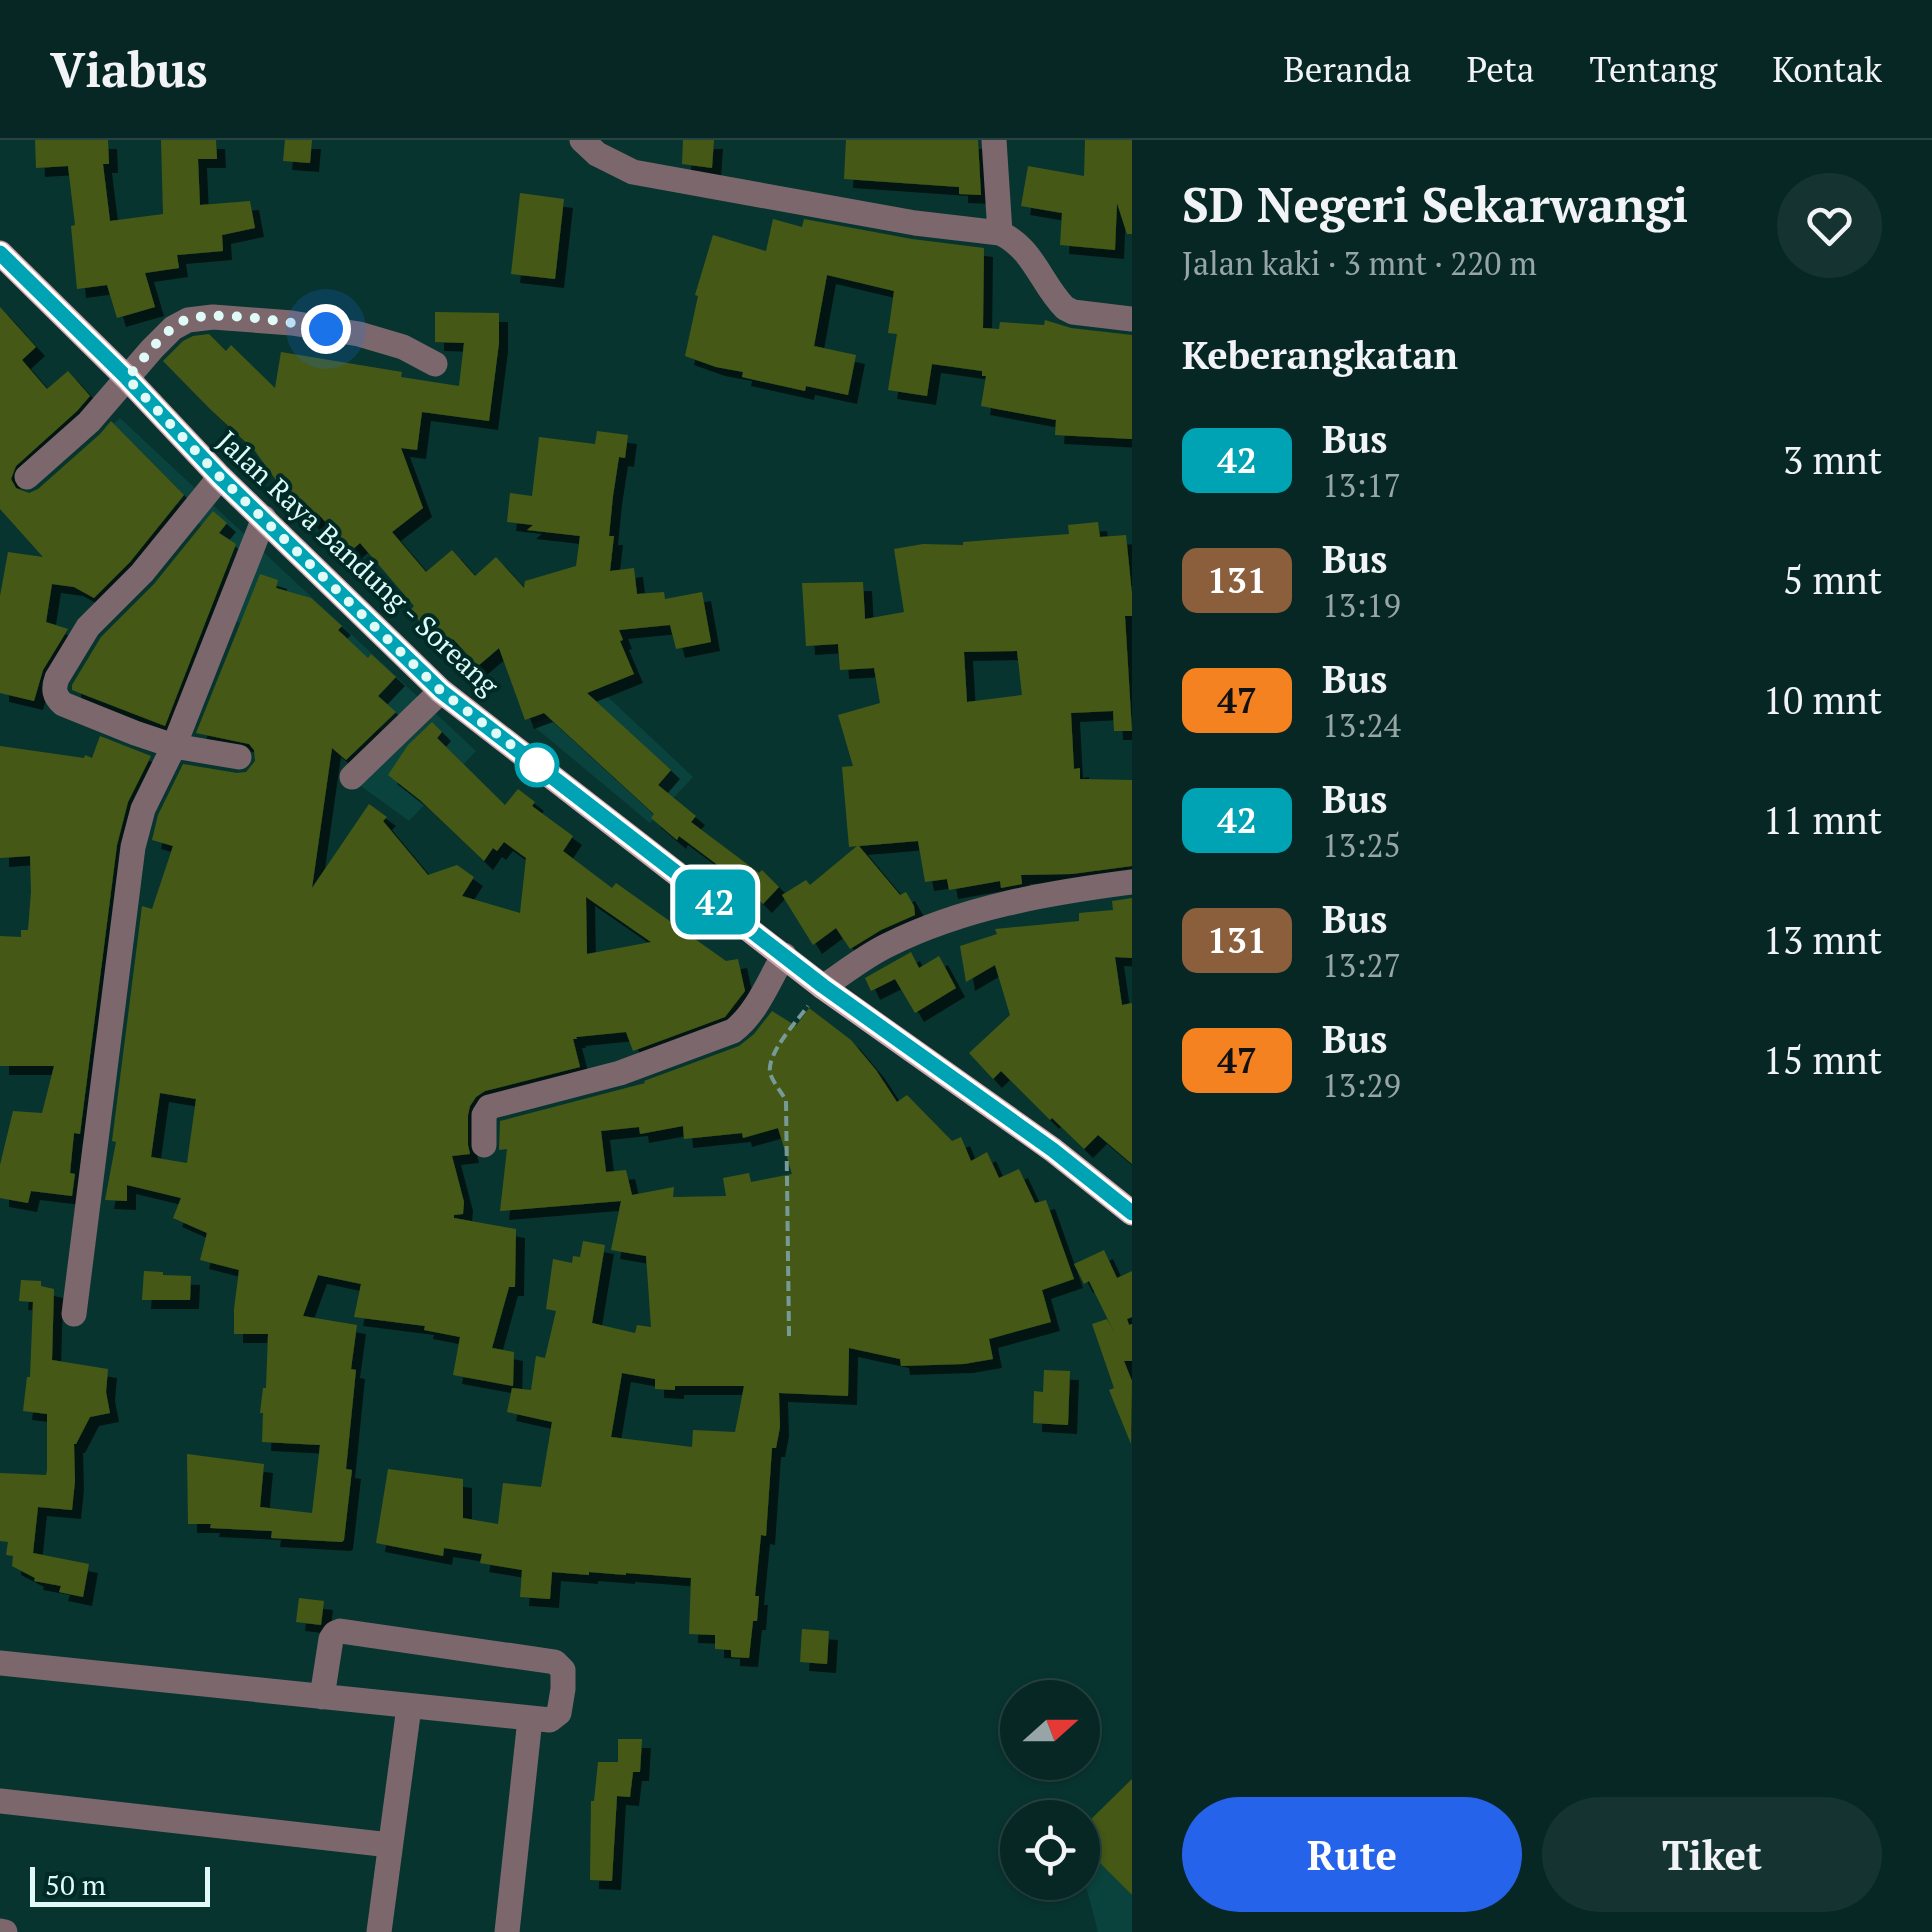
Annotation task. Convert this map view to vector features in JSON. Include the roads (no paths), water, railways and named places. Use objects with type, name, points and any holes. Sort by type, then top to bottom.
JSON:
[{"type":"main road","name":"Jalan Raya Bandung - Soreang","points":[[0,253],[127,378],[220,477],[441,691],[823,986],[1053,1150],[1132,1213]]},
{"type":"street","points":[[582,140],[597,154],[633,172],[1000,234],[1030,256],[1065,308],[1132,318]]},
{"type":"street","points":[[994,140],[1000,234]]},
{"type":"street","points":[[26,478],[90,422],[180,322],[199,317],[292,323],[359,334],[402,347],[435,364]]},
{"type":"street","points":[[220,477],[142,573],[88,626],[54,686],[57,698],[80,712],[174,746],[238,757]]},
{"type":"street","points":[[74,1314],[133,846],[143,810],[174,746],[264,518]]},
{"type":"street","points":[[352,776],[441,691]]},
{"type":"street","points":[[823,986],[884,947],[971,912],[1036,896],[1132,882]]},
{"type":"street","points":[[484,1145],[484,1112],[490,1107],[620,1073],[733,1031],[755,1006],[784,955]]},
{"type":"street","points":[[0,1663],[322,1698],[550,1720],[559,1714],[564,1689],[562,1670],[555,1662],[340,1631],[331,1639],[322,1698]]},
{"type":"street","points":[[379,1932],[409,1706]]},
{"type":"street","points":[[507,1932],[530,1719]]},
{"type":"street","points":[[0,1801],[390,1845]]}]
